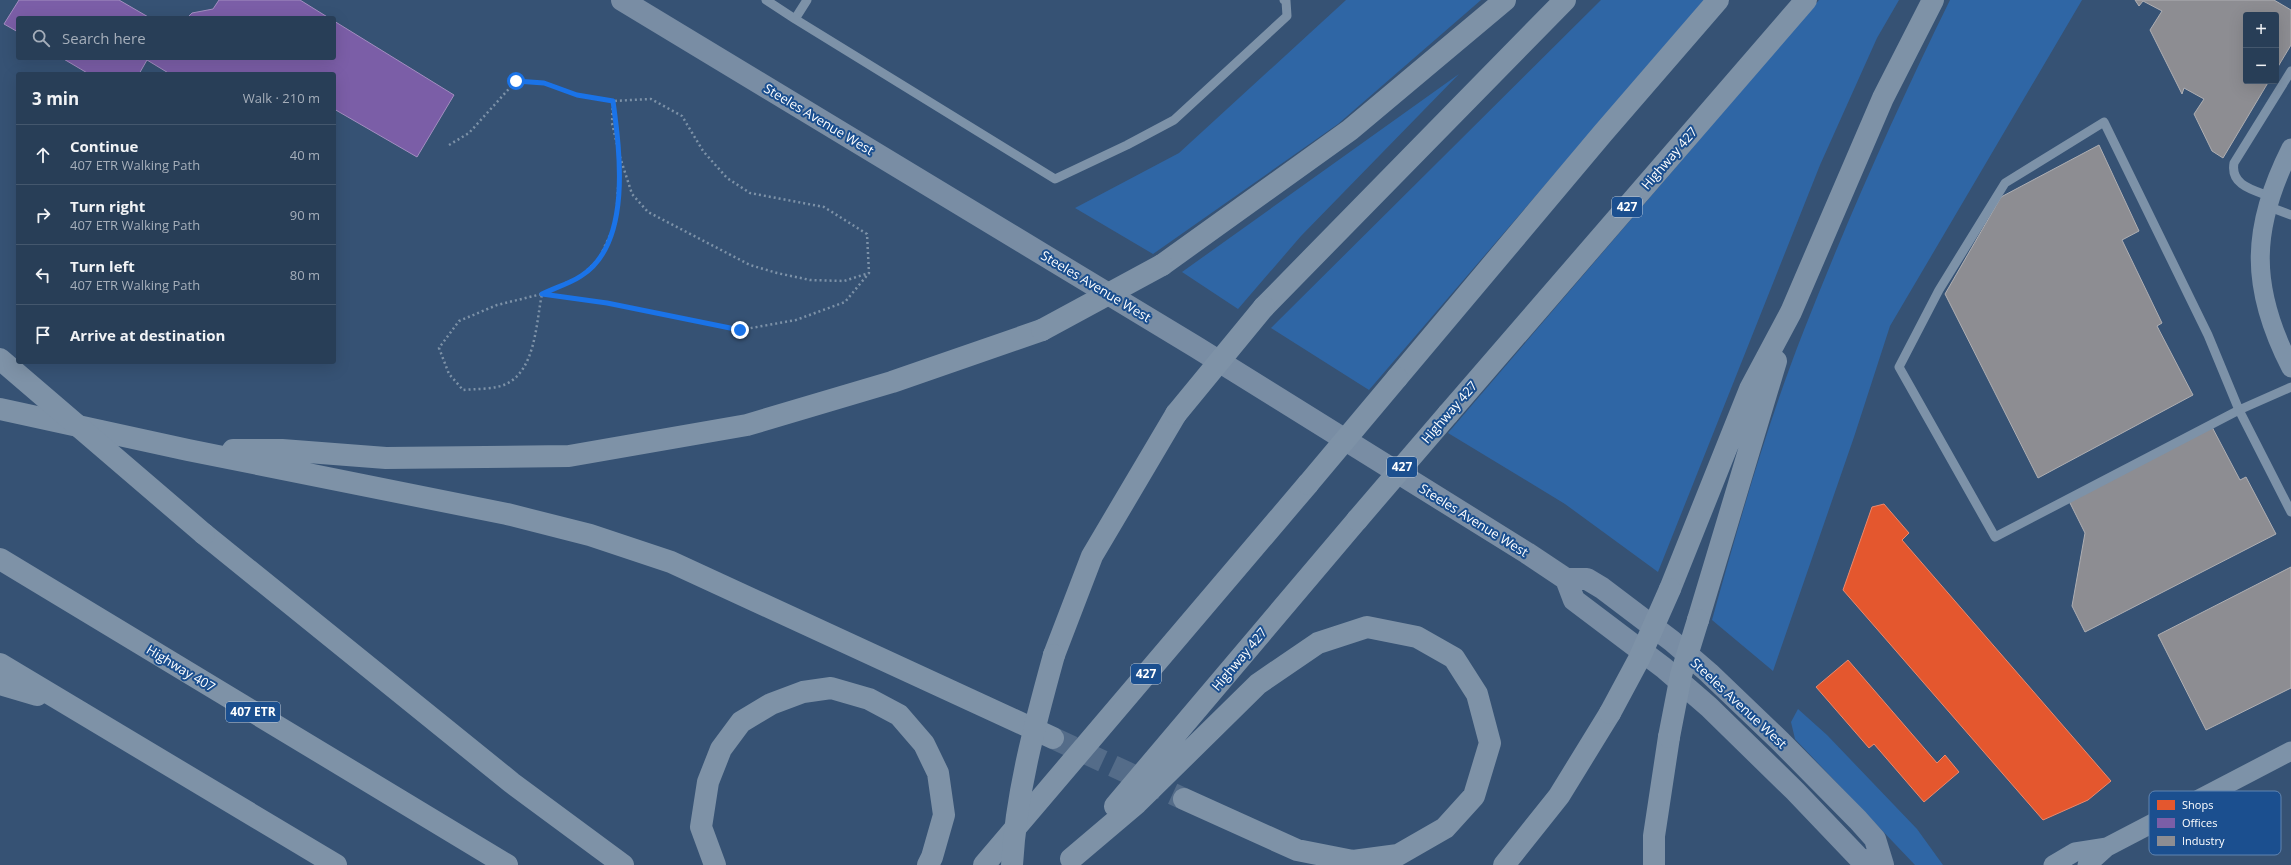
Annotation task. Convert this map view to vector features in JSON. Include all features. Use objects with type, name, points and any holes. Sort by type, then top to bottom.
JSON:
[{"type":"highway","points":[[188,450],[282,450],[386,458],[569,456],[747,424],[892,382],[1042,330],[1162,265],[1350,130],[1505,0]]},
{"type":"highway","points":[[1012,865],[1013,842],[1029,747],[1054,655],[1092,556],[1176,414],[1264,308],[1565,0]]},
{"type":"highway","name":"427","points":[[984,865],[1308,484],[1603,133],[1718,0]]},
{"type":"highway","name":"Highway 427","points":[[1068,862],[1357,520],[1806,0]]},
{"type":"highway","points":[[1504,865],[1559,796],[1610,713],[1639,659],[1670,588],[1750,389],[1791,312],[1883,98],[1933,0]]},
{"type":"highway","points":[[1654,865],[1654,836],[1668,737],[1681,675],[1791,312]]},
{"type":"highway","points":[[0,359],[204,534],[512,783],[623,865]]},
{"type":"highway","points":[[0,409],[188,450],[507,514],[590,534],[671,562],[1054,738]]},
{"type":"highway","name":"Highway 407","points":[[0,559],[507,865]]},
{"type":"highway","points":[[1068,862],[1136,803],[1258,684],[1318,643],[1367,627],[1417,637],[1454,658],[1477,694],[1490,743],[1474,796],[1444,828],[1398,855],[1353,861],[1297,850],[1184,799]]},
{"type":"highway","points":[[0,664],[336,865]]},
{"type":"highway","points":[[0,684],[62,702]]},
{"type":"highway","points":[[715,865],[701,827],[708,782],[721,749],[741,722],[771,704],[803,692],[832,688],[869,699],[899,715],[924,744],[938,773],[944,815],[932,857],[928,865]]},
{"type":"main road","name":"Steeles Avenue West","points":[[622,0],[1196,347],[1528,553],[1566,579],[1574,600],[1664,668],[1709,707],[1790,786],[1860,860],[1883,864]]},
{"type":"street","points":[[2291,148],[2268,201],[2260,246],[2261,281],[2271,323],[2291,368]]},
{"type":"street","points":[[2214,791],[2291,751]]},
{"type":"street","points":[[2086,865],[2107,846],[2149,824]]},
{"type":"street","points":[[2053,865],[2075,852],[2107,846]]},
{"type":"lane","points":[[766,0],[1055,179],[1127,145],[1174,120],[1287,16],[1286,1],[1284,0]]},
{"type":"lane","points":[[795,19],[807,0]]},
{"type":"lane","points":[[2291,71],[2234,163],[2233,171],[2235,177],[2242,184],[2291,215]]},
{"type":"lane","points":[[2291,387],[2239,410],[1995,537],[1899,367],[1939,290],[2005,183],[2104,122],[2208,335],[2239,410],[2291,512]]},
{"type":"path","points":[[449,145],[469,133],[516,81],[544,83],[577,95],[613,101],[651,99],[682,116],[704,150],[727,178],[750,192],[824,207],[867,234],[870,273],[845,302],[796,320],[740,330],[607,303],[542,294]]},
{"type":"path","points":[[613,101],[612,123],[620,157],[632,194],[648,212],[750,265],[810,280],[844,281],[870,273]]},
{"type":"path","points":[[542,294],[531,350],[523,369],[506,384],[463,390],[449,374],[439,348],[459,322],[497,306],[542,294],[581,276],[599,259],[616,222],[620,157]]},
{"type":"shaded area","points":[[1346,0],[1481,0],[1338,124],[1153,254],[1075,208],[1179,153]]},
{"type":"shaded area","points":[[1601,0],[1704,0],[1369,390],[1271,328]]},
{"type":"shaded area","points":[[1819,0],[1899,0],[1877,38],[1820,165],[1658,572],[1565,504],[1448,433]]},
{"type":"shaded area","points":[[1950,0],[2082,0],[1890,326],[1854,437],[1773,671],[1712,620],[1743,510],[1766,437],[1804,330],[1838,246],[1874,164],[1911,81]]},
{"type":"shaded area","points":[[1459,74],[1301,236],[1238,309],[1182,272]]},
{"type":"shaded area","points":[[1798,709],[1827,735],[1917,829],[1943,865],[1915,865],[1795,739],[1791,722]]},
{"type":"building: Shops","points":[[1884,504],[1909,533],[1902,540],[2111,781],[2088,800],[2043,820],[1843,590],[1872,507]]},
{"type":"building: Shops","points":[[1848,660],[1937,763],[1945,755],[1959,772],[1924,802],[1874,744],[1869,748],[1816,687]]},
{"type":"building: Offices","points":[[19,0],[119,0],[147,16],[16,16],[16,31],[4,24]]},
{"type":"building: Offices","points":[[219,0],[300,0],[326,16],[189,16],[192,13],[213,9]]},
{"type":"building: Offices","points":[[336,22],[454,95],[417,157],[336,110],[336,72],[167,72],[147,60],[336,60]]},
{"type":"building: Offices","points":[[65,60],[147,60],[140,72],[86,72]]},
{"type":"building: Industry","points":[[2135,0],[2274,0],[2291,10],[2291,45],[2279,65],[2279,12],[2243,12],[2243,84],[2267,84],[2223,158],[2212,151],[2194,114],[2204,99],[2184,88],[2182,94],[2150,30],[2162,11],[2143,1],[2139,6]]},
{"type":"building: Industry","points":[[2099,145],[2139,231],[2122,240],[2162,323],[2157,326],[2193,395],[2038,478],[1945,294],[2001,197]]},
{"type":"building: Industry","points":[[2211,425],[2240,480],[2246,477],[2276,534],[2085,632],[2072,606],[2085,533],[2068,499]]},
{"type":"building: Industry","points":[[2291,567],[2291,688],[2206,730],[2158,635]]},
{"type":"tunnel","points":[[1053,738],[1184,799]]},
{"type":"route","points":[[516,81],[544,83],[577,95],[613,101],[620,157],[616,222],[599,259],[581,276],[542,294],[607,303],[699,320],[740,330]]}]
